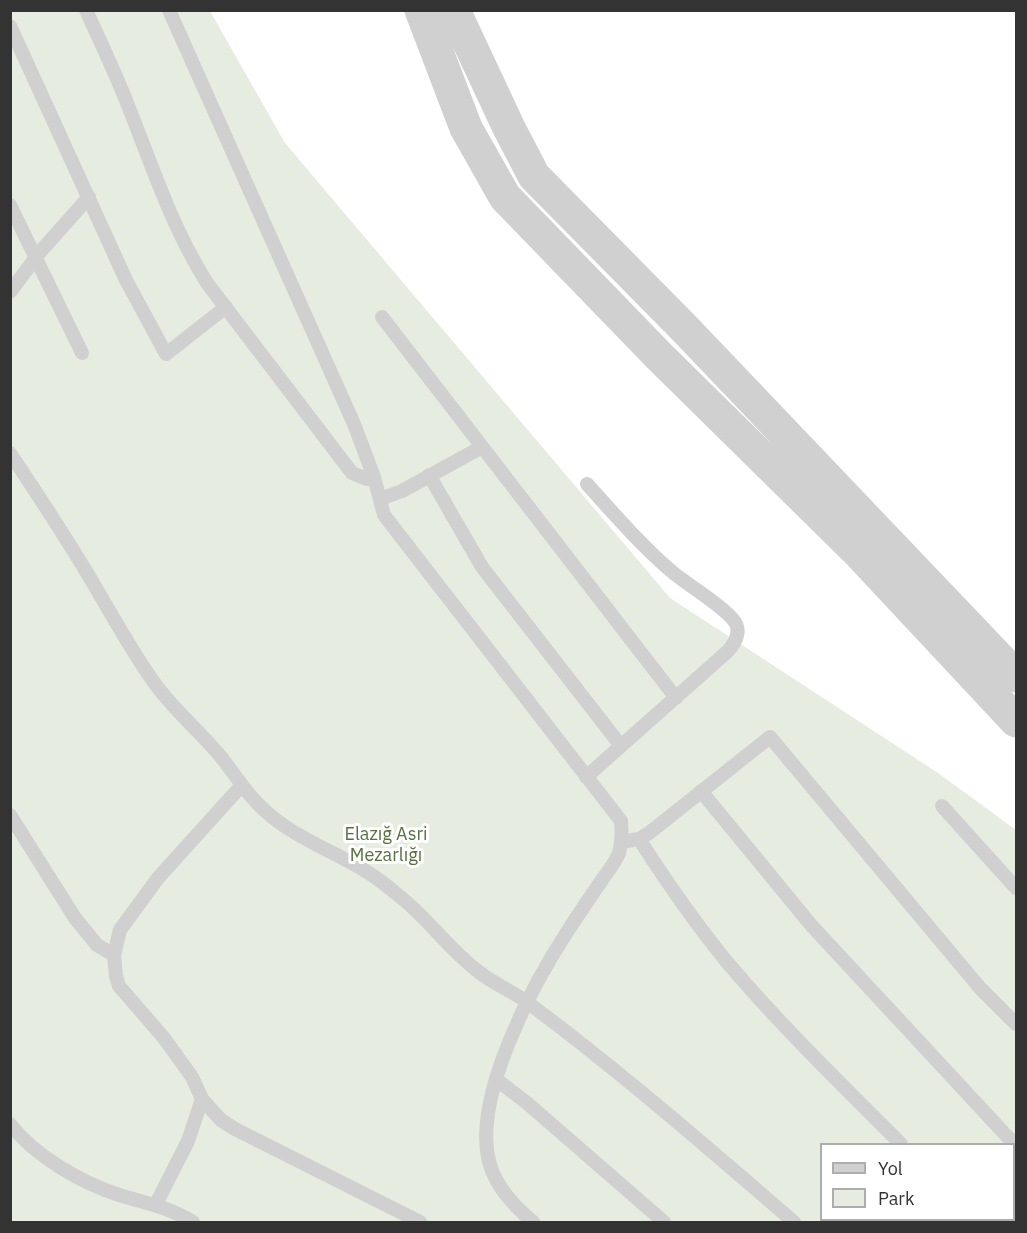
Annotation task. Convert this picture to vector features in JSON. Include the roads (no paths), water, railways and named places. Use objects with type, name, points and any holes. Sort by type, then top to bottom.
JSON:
[{"type":"street","points":[[421,10],[466,128],[506,197],[659,356],[859,553],[1017,721]]},
{"type":"street","points":[[455,10],[504,118],[534,176],[686,330],[1017,676]]},
{"type":"lane","points":[[86,10],[127,101],[179,235],[207,283],[352,473],[366,479],[374,477]]},
{"type":"lane","points":[[169,10],[354,424],[374,477],[384,515],[621,821],[621,842],[618,854],[553,953],[512,1034],[496,1080],[486,1134],[489,1163],[499,1185],[528,1221]]},
{"type":"lane","points":[[10,26],[126,280],[166,354],[226,308]]},
{"type":"lane","points":[[10,292],[35,258],[89,197]]},
{"type":"lane","points":[[10,206],[82,353]]},
{"type":"lane","points":[[382,317],[676,698]]},
{"type":"lane","points":[[380,499],[402,491],[482,447]]},
{"type":"lane","points":[[10,453],[101,595],[141,664],[173,706],[216,751],[242,786],[277,821],[299,836],[379,880],[402,897],[472,967],[502,988],[528,1002],[692,1134],[794,1222]]},
{"type":"lane","points":[[429,475],[483,567],[621,746]]},
{"type":"lane","points":[[585,777],[733,646],[736,639],[736,624],[726,612],[691,588],[649,551],[587,484]]},
{"type":"lane","points":[[621,842],[639,839],[770,737],[972,979],[1017,1024]]},
{"type":"lane","points":[[242,786],[158,878],[120,930],[114,955],[119,986],[164,1038],[187,1069],[202,1099],[221,1120],[420,1222]]},
{"type":"lane","points":[[701,791],[811,926],[1014,1143]]},
{"type":"lane","points":[[942,806],[1017,888]]},
{"type":"lane","points":[[10,815],[75,918],[97,945],[114,955]]},
{"type":"lane","points":[[639,839],[691,916],[728,963],[900,1143]]},
{"type":"lane","points":[[496,1080],[527,1103],[664,1222]]},
{"type":"lane","points":[[156,1204],[188,1141],[202,1099]]},
{"type":"lane","points":[[10,1124],[26,1142],[76,1176],[117,1194],[156,1204],[193,1222]]},
{"type":"park label","name":"Elazığ Asri Mezarlığı","points":[[386,845]]}]
